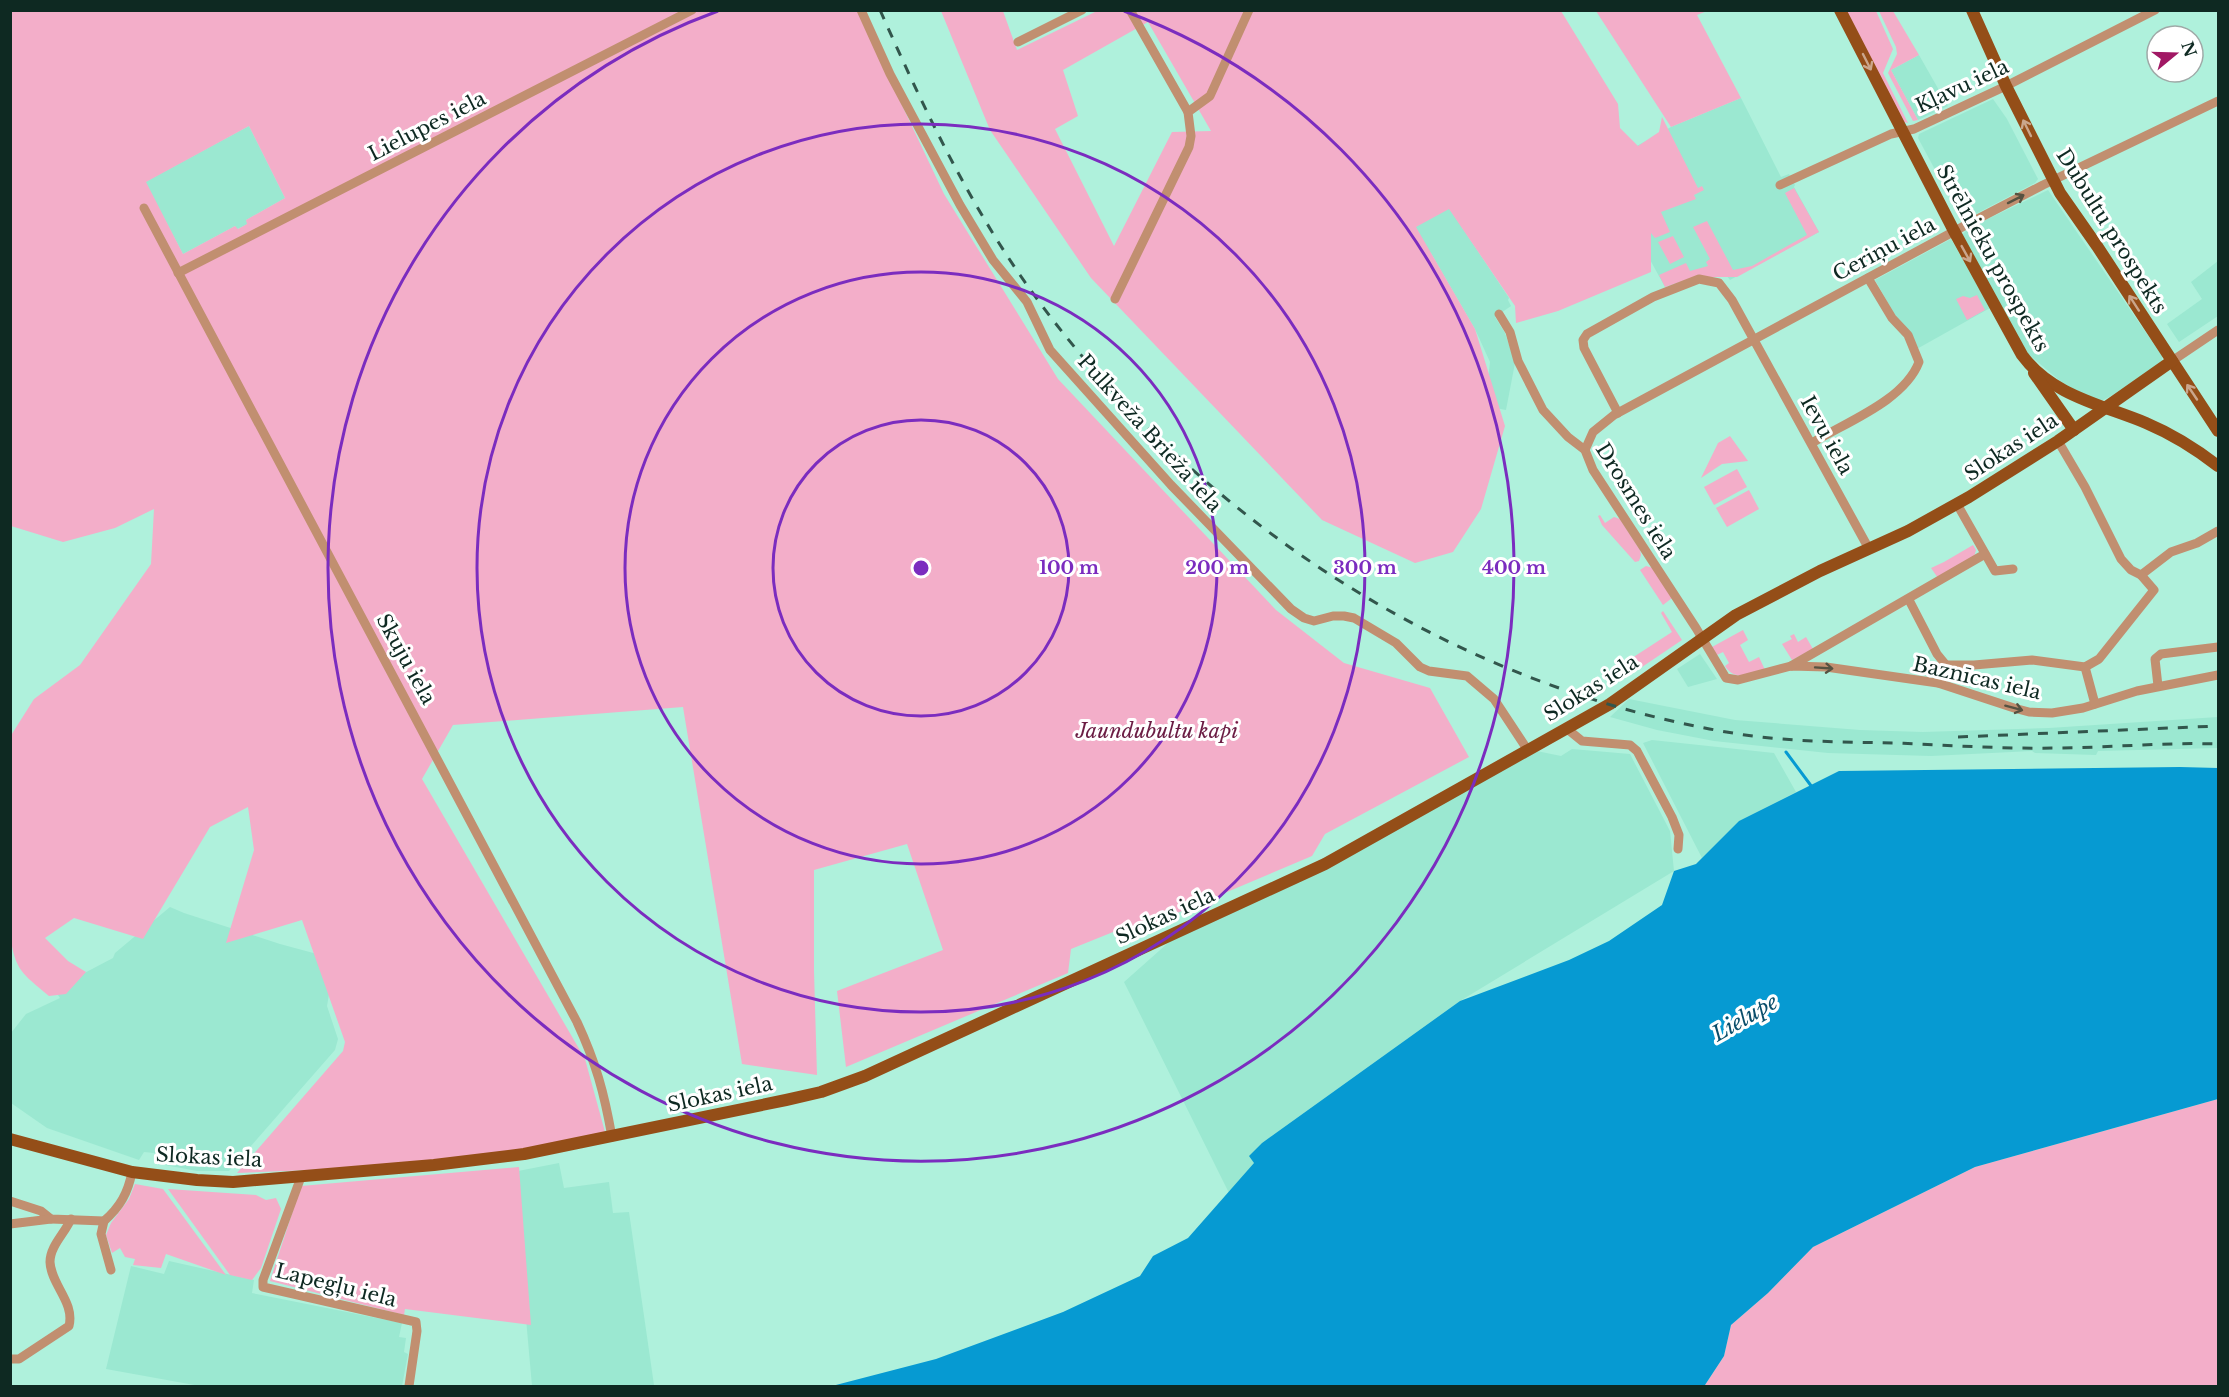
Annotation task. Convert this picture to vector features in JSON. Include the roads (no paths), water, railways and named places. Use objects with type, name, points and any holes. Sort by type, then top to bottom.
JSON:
[{"type":"main road","name":"Strēlnieku prospekts","points":[[1840,10],[1954,231],[2022,355],[2032,369],[2054,384],[2104,409],[2155,427],[2197,450],[2218,465]]},
{"type":"main road","name":"Dubultu prospekts","points":[[1972,10],[2006,86],[2053,181],[2218,431]]},
{"type":"main road","name":"Slokas iela","points":[[10,1139],[132,1172],[233,1182],[434,1165],[524,1154],[821,1092],[865,1076],[1308,873],[1618,698],[1702,638],[1762,600],[1908,531],[1957,504],[2058,441],[2172,361]]},
{"type":"main road","points":[[2032,369],[2044,390],[2074,430]]},
{"type":"street","name":"Lielupes iela","points":[[178,273],[692,10]]},
{"type":"street","name":"Pulkveža Brieža iela","points":[[861,10],[890,74],[960,205],[993,260],[1027,302],[1050,350],[1069,372],[1171,485],[1291,609],[1304,618],[1314,621],[1344,615],[1354,618],[1396,643],[1420,667],[1430,671],[1467,676],[1494,699],[1527,749]]},
{"type":"street","points":[[1018,42],[1082,10]]},
{"type":"street","points":[[1115,299],[1189,147],[1191,136],[1188,112],[1130,10]]},
{"type":"street","points":[[1188,112],[1210,96],[1249,10]]},
{"type":"street","name":"Kļavu iela","points":[[1780,185],[1891,134],[1914,129],[2006,86],[2155,10]]},
{"type":"street","name":"Ceriņu iela","points":[[1585,450],[1598,426],[1618,413],[1954,231],[2218,101]]},
{"type":"street","name":"Skuju iela","points":[[144,208],[435,750],[577,1022],[594,1059],[612,1137]]},
{"type":"street","points":[[1812,443],[1896,394],[1915,374],[1919,362],[1908,334],[1892,318],[1868,278]]},
{"type":"street","name":"Ievu iela","points":[[1618,413],[1584,348],[1583,340],[1587,334],[1644,302],[1699,279],[1719,283],[1732,300],[1754,339],[1869,549]]},
{"type":"street","name":"Drosmes iela","points":[[1499,314],[1510,332],[1518,362],[1543,410],[1568,437],[1585,450],[1593,470],[1726,678]]},
{"type":"street","name":"Slokas iela","points":[[2172,361],[2218,330]]},
{"type":"street","points":[[1946,665],[2032,660],[2085,667],[2099,659],[2154,590],[2141,574],[2131,570],[2121,559],[2085,487],[2058,441]]},
{"type":"street","points":[[1957,504],[1995,571],[2013,569]]},
{"type":"street","points":[[2141,574],[2171,552],[2197,543],[2218,531]]},
{"type":"street","points":[[1791,666],[1909,600],[1951,572],[1985,554]]},
{"type":"street","points":[[1909,600],[1937,654],[1946,665]]},
{"type":"street","points":[[2157,686],[2154,664],[2155,658],[2161,654],[2218,647]]},
{"type":"street","points":[[1938,683],[1946,665]]},
{"type":"street","name":"Baznīcas iela","points":[[1726,678],[1738,680],[1791,666],[1826,667],[1938,683],[2029,712],[2063,711],[2157,686],[2218,675]]},
{"type":"street","points":[[2085,667],[2095,704]]},
{"type":"street","points":[[1566,728],[1582,741],[1630,745],[1637,752],[1672,817],[1679,835],[1678,849]]},
{"type":"street","points":[[111,1270],[101,1234],[104,1221],[117,1210],[123,1200],[132,1172]]},
{"type":"street","name":"Lapegļu iela","points":[[301,1177],[263,1280],[263,1287],[416,1322],[417,1331],[409,1386]]},
{"type":"street","points":[[10,1201],[51,1218]]},
{"type":"street","points":[[10,1224],[51,1218],[104,1221]]},
{"type":"street","points":[[10,1359],[19,1359],[69,1326],[68,1309],[50,1262],[53,1249],[71,1219]]},
{"type":"water","name":"Lielupe","points":[[2218,768],[2218,1099],[1975,1167],[1813,1247],[1768,1293],[1731,1325],[1724,1356],[1705,1385],[832,1386],[936,1359],[1063,1312],[1140,1276],[1153,1256],[1188,1238],[1254,1163],[1249,1156],[1262,1143],[1460,1001],[1569,960],[1609,941],[1662,905],[1674,871],[1696,864],[1739,821],[1839,771]]},
{"type":"waterway","points":[[1786,752],[1812,787]]},
{"type":"railway","points":[[880,10],[927,112],[980,212],[1020,275],[1087,362],[1163,442],[1246,514],[1336,578],[1432,633],[1533,678],[1637,712],[1745,735],[1819,741],[2013,748],[2218,744]]},
{"type":"railway","points":[[1958,737],[2218,726]]},
{"type":"park label","name":"Jaundubultu kapi","points":[[1157,731]]}]
